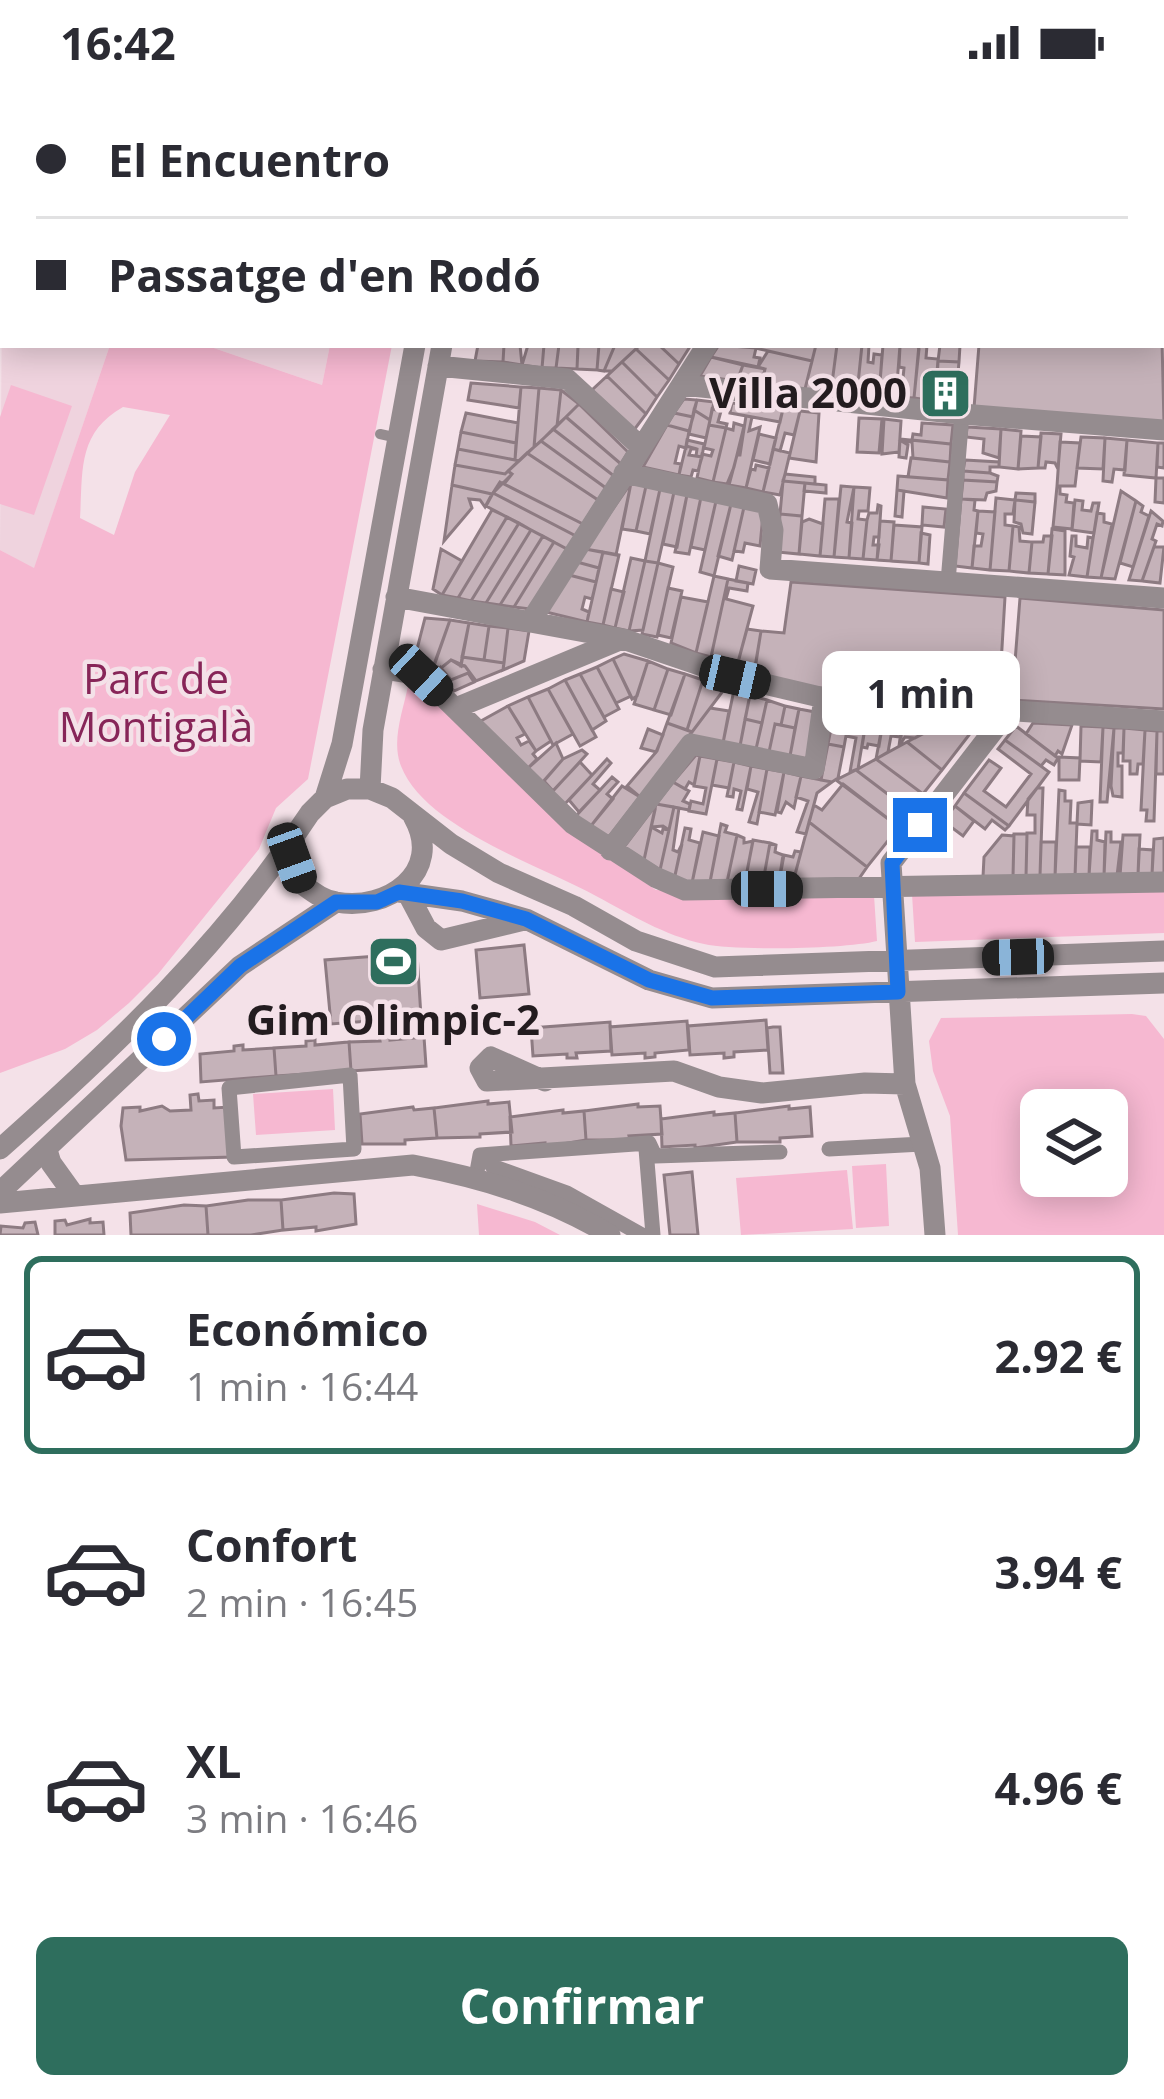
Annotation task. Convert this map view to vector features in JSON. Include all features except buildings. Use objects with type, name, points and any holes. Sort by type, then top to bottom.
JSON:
[{"type":"street","points":[[0,1149],[153,1009],[217,939],[325,798],[340,752],[389,436],[415,348]]},
{"type":"street","points":[[531,621],[705,348]]},
{"type":"street","points":[[370,789],[382,669],[440,356],[567,379],[641,447]]},
{"type":"street","points":[[682,385],[1164,430]]},
{"type":"street","points":[[948,582],[962,414]]},
{"type":"street","points":[[624,473],[767,504],[772,515],[770,569],[1164,598]]},
{"type":"street","points":[[396,597],[622,639],[735,677],[824,698],[1164,721]]},
{"type":"street","points":[[456,708],[622,639]]},
{"type":"street","points":[[382,669],[421,675],[573,824],[610,850],[685,890],[1164,882]]},
{"type":"street","points":[[610,850],[691,744],[814,769],[824,698]]},
{"type":"street","points":[[935,1235],[930,1168],[905,1084],[892,863],[1007,713]]},
{"type":"street","points":[[325,798],[347,789],[370,789],[499,873],[539,888],[666,953],[715,967],[1164,951]]},
{"type":"street","points":[[403,893],[418,871],[424,844],[410,811]]},
{"type":"street","points":[[295,835],[292,858],[302,884],[336,902],[377,902],[403,893],[462,901],[526,919],[649,980],[712,998],[1164,983]]},
{"type":"street","points":[[403,893],[426,928],[441,940],[526,919]]},
{"type":"street","points":[[0,1192],[240,966],[336,902]]},
{"type":"street","points":[[544,1081],[674,1071],[719,1088],[762,1093],[905,1084]]},
{"type":"street","points":[[350,1076],[354,1149],[234,1157],[229,1088],[350,1076]]},
{"type":"street","points":[[68,1088],[47,1150],[74,1195]]},
{"type":"street","points":[[476,1177],[481,1155],[650,1143],[655,1156],[780,1152]]},
{"type":"street","points":[[829,1149],[922,1144]]},
{"type":"street","points":[[641,1235],[595,1206],[492,1166],[492,1162],[647,1149],[653,1235]]},
{"type":"street","points":[[0,1203],[413,1166],[476,1177],[570,1211],[610,1235]]},
{"type":"shaded area","points":[[2,348],[109,348],[34,569],[0,550]]},
{"type":"shaded area","points":[[214,348],[329,348],[322,385]]},
{"type":"green space","name":"Parc de Montigalà","points":[[109,348],[214,348],[322,385],[329,348],[391,348],[308,779],[276,808],[259,849],[129,1003],[65,1049],[0,1073],[0,550],[34,568]],"holes":[[[123,407],[170,415],[135,472],[114,535],[80,518],[85,455],[97,429]]]},
{"type":"green space","points":[[11,385],[72,406],[34,515],[0,504],[0,417]]},
{"type":"green space","points":[[408,686],[433,694],[560,825],[656,890],[874,895],[877,941],[791,948],[704,944],[648,924],[487,843],[434,808],[401,766],[398,736]]},
{"type":"green space","points":[[1164,889],[1164,933],[915,942],[912,894]]},
{"type":"green space","points":[[1146,1016],[1164,1039],[1164,1235],[958,1235],[950,1116],[933,1071],[929,1041],[941,1018]]},
{"type":"green space","points":[[333,1089],[335,1130],[256,1135],[253,1094]]},
{"type":"green space","points":[[886,1164],[889,1226],[856,1228],[852,1166]]},
{"type":"green space","points":[[847,1170],[853,1229],[741,1235],[736,1178]]},
{"type":"green space","points":[[477,1204],[535,1222],[560,1235],[479,1235]]},
{"type":"place","name":"Villa 2000","points":[[946,393]]},
{"type":"place","name":"Gim Olimpic-2","points":[[393,961]]},
{"type":"route","points":[[164,1039],[240,966],[336,902],[377,902],[399,892],[462,901],[526,919],[649,980],[712,998],[898,992],[892,863],[920,825]]}]
